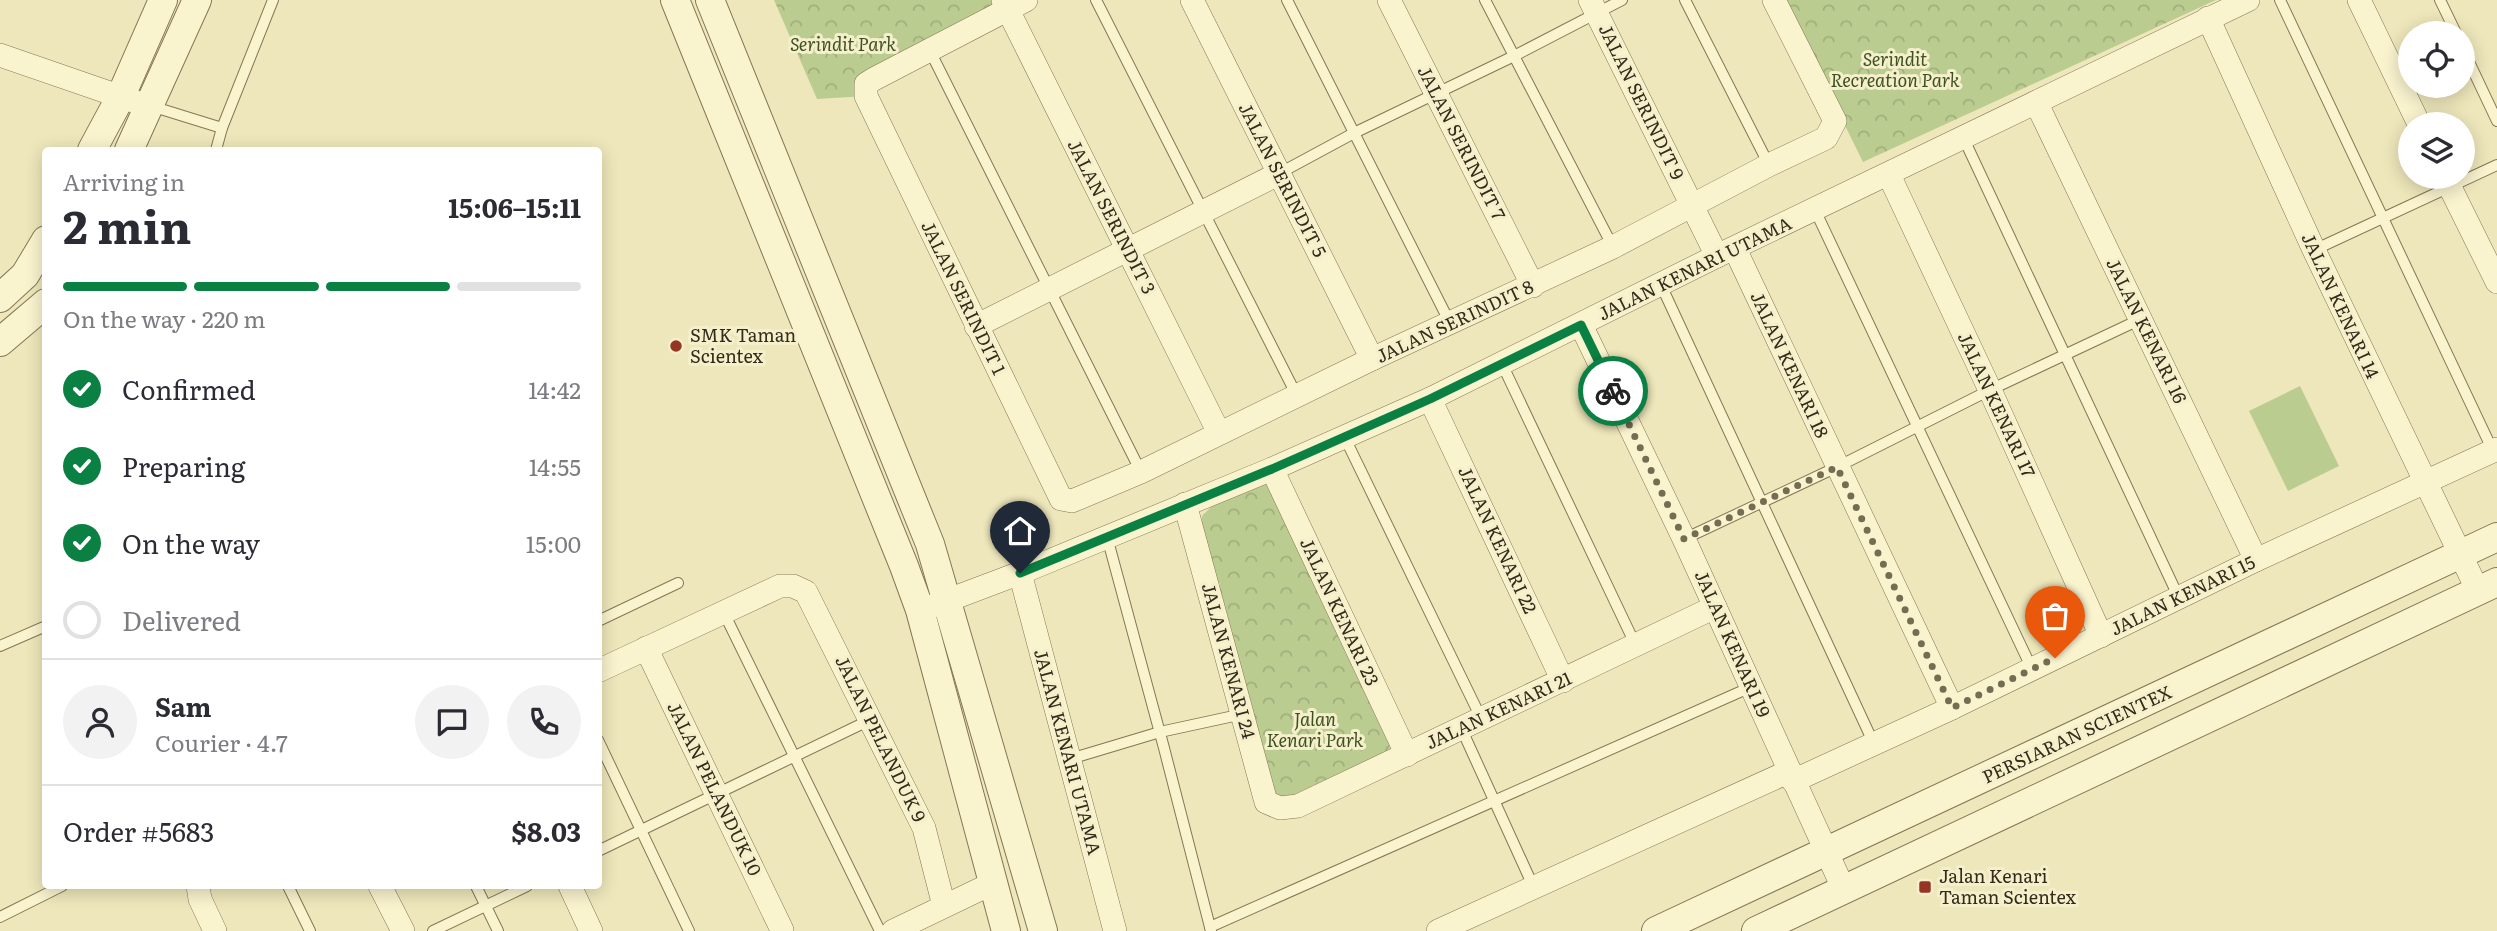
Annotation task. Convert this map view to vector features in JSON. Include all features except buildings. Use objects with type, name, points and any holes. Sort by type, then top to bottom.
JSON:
[{"type":"street","points":[[94,147],[120,97],[163,0]]},
{"type":"street","points":[[129,147],[197,0]]},
{"type":"street","points":[[675,0],[920,610],[1006,931]]},
{"type":"street","points":[[710,0],[930,544],[1043,931]]},
{"type":"street","name":"JALAN SERINDIT 5","points":[[1192,0],[1372,359]]},
{"type":"street","name":"JALAN SERINDIT 7","points":[[1389,0],[1533,286]]},
{"type":"street","name":"JALAN SERINDIT 8","points":[[1061,499],[1072,501],[1141,472],[1372,359],[1613,247],[1826,138],[1835,121],[1774,0]]},
{"type":"street","name":"JALAN KENARI UTAMA","points":[[920,610],[1020,573],[1272,469],[1430,399],[1726,252],[2248,0]]},
{"type":"street","points":[[2359,0],[2413,112]]},
{"type":"street","points":[[930,51],[1012,3]]},
{"type":"street","name":"JALAN SERINDIT 3","points":[[1012,3],[1128,250],[1219,433]]},
{"type":"street","name":"JALAN SERINDIT 9","points":[[1593,7],[1692,205],[1726,252]]},
{"type":"street","name":"JALAN KENARI 14","points":[[2208,18],[2424,483],[2460,554],[2487,587]]},
{"type":"street","name":"JALAN SERINDIT 1","points":[[930,51],[874,79],[866,85],[866,96],[1061,499]]},
{"type":"street","points":[[0,55],[150,105]]},
{"type":"street","name":"JALAN KENARI 16","points":[[2036,102],[2256,560]]},
{"type":"street","points":[[975,326],[1278,174]]},
{"type":"street","name":"JALAN KENARI 17","points":[[1889,175],[2101,636]]},
{"type":"street","points":[[2450,189],[2497,282]]},
{"type":"street","points":[[0,298],[25,275],[42,247]]},
{"type":"street","name":"JALAN KENARI 18","points":[[1726,252],[1837,467],[1952,708]]},
{"type":"street","points":[[0,342],[42,306]]},
{"type":"street","name":"JALAN KENARI 19","points":[[1581,325],[1684,539],[1843,890]]},
{"type":"street","name":"JALAN KENARI 22","points":[[1430,399],[1563,681]]},
{"type":"street","name":"JALAN KENARI 15","points":[[1438,931],[1791,776],[1874,744],[2256,560],[2495,450]]},
{"type":"street","name":"JALAN KENARI 23","points":[[1272,469],[1407,755]]},
{"type":"street","name":"JALAN KENARI 24","points":[[1185,504],[1266,802],[1280,808]]},
{"type":"street","name":"PERSIARAN SCIENTEX","points":[[1656,931],[2497,537]]},
{"type":"street","name":"JALAN KENARI UTAMA","points":[[1020,573],[1115,931]]},
{"type":"street","name":"JALAN PELANDUK 9","points":[[723,611],[780,586],[793,586],[806,592],[925,828],[944,906]]},
{"type":"street","points":[[1756,931],[2487,587]]},
{"type":"street","name":"JALAN KENARI 21","points":[[1280,808],[1298,806],[1715,607]]},
{"type":"street","points":[[602,669],[723,611]]},
{"type":"street","name":"JALAN PELANDUK 10","points":[[646,648],[782,930]]},
{"type":"street","points":[[893,931],[993,883],[1007,872],[1009,814]]},
{"type":"street","points":[[198,889],[200,899],[215,931]]},
{"type":"street","points":[[381,889],[402,931]]},
{"type":"street","points":[[571,889],[591,931]]},
{"type":"lane","points":[[217,147],[273,0]]},
{"type":"lane","points":[[1096,0],[1297,396]]},
{"type":"lane","points":[[1287,0],[1450,323]]},
{"type":"lane","points":[[1485,0],[1613,247]]},
{"type":"lane","points":[[1278,174],[1354,133],[1514,56],[1593,7],[1622,0]]},
{"type":"lane","points":[[1685,0],[1769,165]]},
{"type":"lane","points":[[2280,0],[2495,450]]},
{"type":"lane","points":[[2440,0],[2450,21]]},
{"type":"lane","points":[[930,51],[1141,472]]},
{"type":"lane","points":[[2475,74],[2497,121]]},
{"type":"lane","points":[[150,105],[222,128]]},
{"type":"lane","points":[[1963,137],[2179,598]]},
{"type":"lane","points":[[2475,172],[2497,165]]},
{"type":"lane","points":[[2314,250],[2382,218],[2434,189]]},
{"type":"lane","points":[[1815,210],[2032,668]]},
{"type":"lane","points":[[1661,285],[1874,744]]},
{"type":"lane","points":[[1684,539],[2141,319]]},
{"type":"lane","points":[[1502,364],[1636,646]]},
{"type":"lane","points":[[1344,436],[1472,725],[1493,801],[1534,888]]},
{"type":"lane","points":[[1107,537],[1211,929],[1751,687]]},
{"type":"lane","points":[[602,619],[678,583]]},
{"type":"lane","points":[[723,611],[880,931]]},
{"type":"lane","points":[[0,646],[42,628]]},
{"type":"lane","points":[[1070,759],[1160,732],[1243,713]]},
{"type":"lane","points":[[602,849],[872,719]]},
{"type":"lane","points":[[602,748],[689,931]]},
{"type":"lane","points":[[0,917],[56,889]]},
{"type":"lane","points":[[289,889],[310,931]]},
{"type":"lane","points":[[478,889],[498,931]]},
{"type":"lane","points":[[433,931],[521,889]]},
{"type":"green space","name":"Serindit Park","points":[[774,0],[1003,0],[866,96],[817,99]]},
{"type":"green space","name":"Serindit Recreation Park","points":[[1783,0],[2216,0],[1863,162]]},
{"type":"green space","points":[[2300,386],[2339,466],[2288,491],[2249,411]]},
{"type":"green space","name":"Jalan Kenari Park","points":[[1268,483],[1389,743],[1392,761],[1280,808],[1261,765],[1218,595],[1220,584],[1205,560],[1202,536],[1202,516],[1224,494]]},
{"type":"way so far","points":[[1613,391],[1684,539],[1837,467],[1952,708],[2055,658]]},
{"type":"place","name":"SMK Taman Scientex","points":[[676,346]]},
{"type":"place","name":"Jalan Kenari Taman Scientex","points":[[1925,887]]},
{"type":"route","points":[[1020,573],[1272,469],[1430,399],[1581,325],[1613,391]]}]
